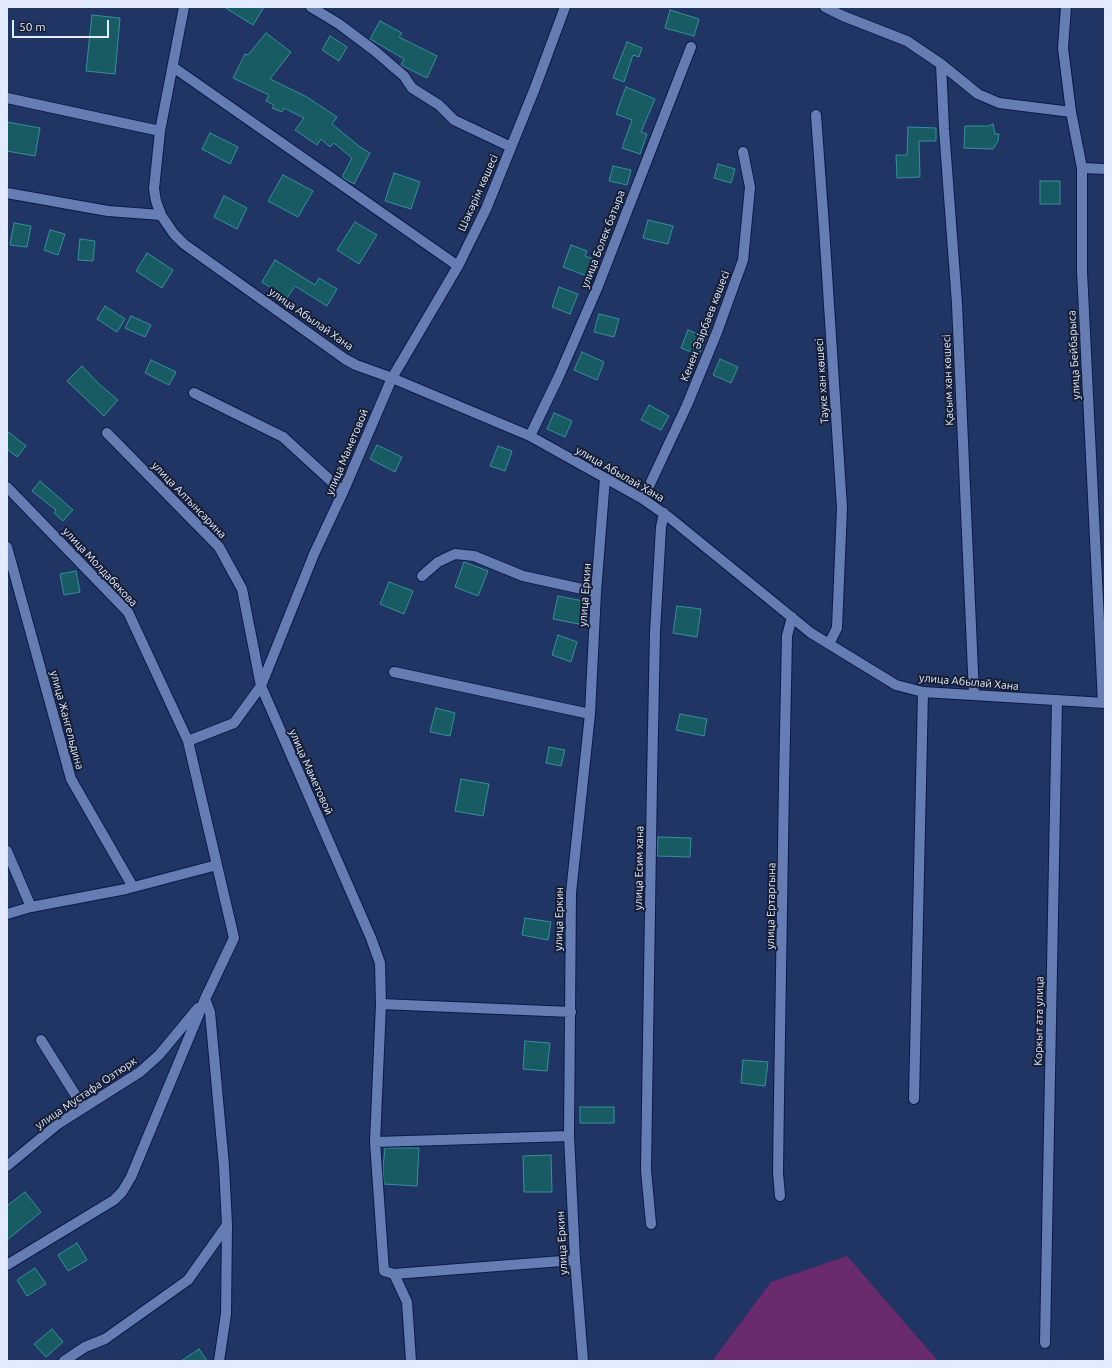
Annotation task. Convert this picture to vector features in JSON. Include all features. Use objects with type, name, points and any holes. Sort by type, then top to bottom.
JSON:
[{"type":"street","name":"улица Абылай Хана","points":[[184,7],[160,131],[154,189],[161,215],[174,234],[184,244],[336,353],[356,365],[392,378],[530,436],[643,499],[664,513],[811,633],[896,685],[923,692],[1104,703]]},
{"type":"street","points":[[310,7],[340,24],[375,51],[404,76],[412,88],[439,105],[454,120],[511,147]]},
{"type":"street","name":"Шәкәрім көшесі","points":[[392,378],[458,266],[486,209],[535,88],[565,7]]},
{"type":"street","points":[[825,7],[843,16],[907,41],[942,64],[978,94],[999,103],[1071,112]]},
{"type":"street","name":"улица Бейбарыса","points":[[1066,7],[1063,48],[1071,112],[1082,168],[1082,271],[1104,703]]},
{"type":"street","name":"улица Болек батыра","points":[[530,436],[559,376],[598,286],[691,47]]},
{"type":"street","name":"Қасым хан көшесі","points":[[942,64],[945,137],[957,304],[974,695]]},
{"type":"street","points":[[173,67],[458,266]]},
{"type":"street","points":[[7,98],[160,131]]},
{"type":"street","name":"Тәуке хан көшесі","points":[[816,115],[842,508],[837,628],[829,644]]},
{"type":"street","name":"Кенен Әзірбаев көшесі","points":[[643,499],[687,405],[717,332],[743,260],[750,187],[743,152]]},
{"type":"street","points":[[1082,168],[1105,169]]},
{"type":"street","points":[[7,193],[108,211],[161,215]]},
{"type":"street","name":"улица Маметовой","points":[[392,378],[343,492],[314,554],[261,686],[371,938],[380,963],[381,1004],[375,1142],[384,1271],[394,1274]]},
{"type":"street","points":[[194,393],[283,437],[343,492]]},
{"type":"street","name":"улица Алтынсарина","points":[[107,433],[219,547],[242,589],[261,686]]},
{"type":"street","name":"улица Еркин","points":[[583,1361],[575,1260],[570,1136],[571,893],[590,714],[596,592],[605,478]]},
{"type":"street","name":"улица Молдабекова","points":[[7,487],[128,612],[188,741],[234,938],[205,999]]},
{"type":"street","name":"улица Есим хана","points":[[650,1224],[646,1163],[652,772],[655,632],[661,527],[664,513]]},
{"type":"street","name":"улица Жангельдина","points":[[7,547],[71,779],[133,887]]},
{"type":"street","points":[[422,576],[438,562],[455,554],[474,556],[523,576],[596,592]]},
{"type":"street","name":"улица Ертаргына","points":[[780,1196],[778,1173],[784,767],[788,636],[792,617]]},
{"type":"street","points":[[394,672],[590,714]]},
{"type":"street","points":[[188,741],[234,724],[261,686]]},
{"type":"street","points":[[914,1099],[923,692]]},
{"type":"street","name":"Коркыт ата улица","points":[[1045,1343],[1057,700]]},
{"type":"street","points":[[7,851],[32,907]]},
{"type":"street","points":[[7,914],[32,907],[133,887],[217,865]]},
{"type":"street","points":[[205,999],[210,1012],[224,1166],[227,1226],[226,1314],[219,1361]]},
{"type":"street","points":[[7,1265],[114,1200],[122,1192],[131,1177],[205,999]]},
{"type":"street","name":"улица Мустафа Озтюрк","points":[[7,1166],[58,1124],[140,1072],[154,1060],[205,999]]},
{"type":"street","points":[[381,1004],[570,1012]]},
{"type":"street","points":[[41,1040],[83,1107]]},
{"type":"street","points":[[375,1142],[570,1136]]},
{"type":"street","points":[[64,1361],[85,1347],[106,1339],[188,1280],[227,1226]]},
{"type":"street","points":[[411,1361],[407,1302],[394,1274],[575,1260]]},
{"type":"shaded area","points":[[847,1256],[938,1361],[713,1361],[771,1282]]},
{"type":"building","points":[[224,7],[264,7],[253,25]]},
{"type":"building","points":[[670,10],[699,19],[694,36],[665,28]]},
{"type":"building","points":[[92,15],[120,18],[115,74],[86,71]]},
{"type":"building","points":[[380,21],[402,33],[399,37],[437,56],[427,78],[401,65],[404,59],[370,39]]},
{"type":"building","points":[[266,33],[291,52],[270,79],[307,97],[337,117],[332,124],[360,147],[370,153],[354,184],[342,177],[352,158],[334,143],[330,147],[321,139],[317,145],[295,130],[304,118],[284,108],[282,112],[272,108],[274,105],[266,101],[269,95],[233,78],[245,54],[248,55]]},
{"type":"building","points":[[330,36],[347,47],[339,61],[322,50]]},
{"type":"building","points":[[627,42],[642,48],[639,57],[633,55],[624,82],[613,78]]},
{"type":"building","points":[[626,87],[655,99],[641,132],[647,134],[640,154],[622,148],[632,120],[616,114]]},
{"type":"building","points":[[7,122],[40,128],[35,156],[7,151]]},
{"type":"building","points":[[993,124],[995,134],[999,134],[998,141],[993,149],[964,148],[965,126],[988,126]]},
{"type":"building","points":[[908,127],[936,128],[936,141],[919,141],[920,177],[897,178],[896,155],[907,155]]},
{"type":"building","points":[[210,133],[238,147],[230,164],[202,149]]},
{"type":"building","points":[[718,164],[735,169],[731,183],[714,178]]},
{"type":"building","points":[[613,166],[631,170],[627,185],[609,181]]},
{"type":"building","points":[[394,173],[420,182],[411,209],[385,201]]},
{"type":"building","points":[[283,175],[313,191],[298,217],[268,201]]},
{"type":"building","points":[[1040,181],[1060,181],[1060,204],[1040,204]]},
{"type":"building","points":[[224,196],[247,208],[237,229],[214,217]]},
{"type":"building","points":[[648,220],[673,226],[668,244],[643,238]]},
{"type":"building","points":[[355,222],[377,235],[359,264],[337,250]]},
{"type":"building","points":[[14,223],[31,226],[27,247],[10,245]]},
{"type":"building","points":[[50,230],[65,234],[58,255],[44,250]]},
{"type":"building","points":[[80,239],[95,241],[93,261],[78,260]]},
{"type":"building","points":[[571,245],[587,251],[585,256],[593,259],[587,276],[563,267]]},
{"type":"building","points":[[147,253],[173,270],[162,288],[136,271]]},
{"type":"building","points":[[275,260],[315,285],[319,278],[337,289],[327,306],[295,286],[287,298],[262,282]]},
{"type":"building","points":[[559,287],[578,294],[570,314],[552,307]]},
{"type":"building","points":[[105,306],[125,319],[117,332],[97,319]]},
{"type":"building","points":[[599,314],[619,319],[614,337],[594,332]]},
{"type":"building","points":[[131,316],[151,325],[145,337],[125,328]]},
{"type":"building","points":[[688,330],[706,337],[699,355],[681,348]]},
{"type":"building","points":[[582,352],[604,362],[597,380],[574,370]]},
{"type":"building","points":[[720,359],[738,367],[731,383],[713,375]]},
{"type":"building","points":[[151,360],[176,372],[169,385],[145,373]]},
{"type":"building","points":[[82,366],[98,383],[118,400],[104,416],[67,381]]},
{"type":"building","points":[[649,405],[669,416],[661,430],[641,420]]},
{"type":"building","points":[[554,413],[572,421],[565,437],[547,429]]},
{"type":"building","points":[[7,431],[26,446],[17,457],[7,449]]},
{"type":"building","points":[[377,445],[402,457],[395,472],[370,459]]},
{"type":"building","points":[[498,446],[512,451],[505,471],[490,466]]},
{"type":"building","points":[[40,481],[73,510],[63,521],[54,513],[56,510],[32,491]]},
{"type":"building","points":[[464,562],[488,571],[478,596],[455,587]]},
{"type":"building","points":[[76,571],[80,592],[64,595],[60,574]]},
{"type":"building","points":[[389,582],[413,591],[404,614],[380,604]]},
{"type":"building","points":[[558,596],[588,602],[584,625],[553,619]]},
{"type":"building","points":[[677,606],[701,609],[697,637],[673,633]]},
{"type":"building","points":[[558,635],[577,642],[571,662],[552,655]]},
{"type":"building","points":[[436,708],[455,713],[450,736],[430,732]]},
{"type":"building","points":[[680,714],[707,719],[704,736],[676,730]]},
{"type":"building","points":[[549,747],[565,750],[561,766],[546,763]]},
{"type":"building","points":[[461,779],[489,784],[483,816],[455,811]]},
{"type":"building","points":[[658,837],[691,838],[690,857],[657,856]]},
{"type":"building","points":[[525,918],[551,922],[548,940],[522,935]]},
{"type":"building","points":[[525,1041],[550,1043],[547,1071],[523,1069]]},
{"type":"building","points":[[743,1060],[768,1062],[765,1086],[741,1083]]},
{"type":"building","points":[[580,1107],[614,1107],[614,1123],[580,1123]]},
{"type":"building","points":[[385,1148],[419,1148],[417,1186],[384,1184],[383,1168]]},
{"type":"building","points":[[551,1155],[552,1192],[524,1192],[523,1156]]},
{"type":"building","points":[[25,1192],[41,1212],[7,1240],[7,1206]]},
{"type":"building","points":[[77,1243],[87,1260],[68,1271],[58,1255]]},
{"type":"building","points":[[35,1268],[46,1284],[27,1296],[17,1280]]},
{"type":"building","points":[[52,1329],[63,1342],[46,1357],[34,1344]]},
{"type":"building","points":[[199,1349],[207,1361],[181,1361]]}]
